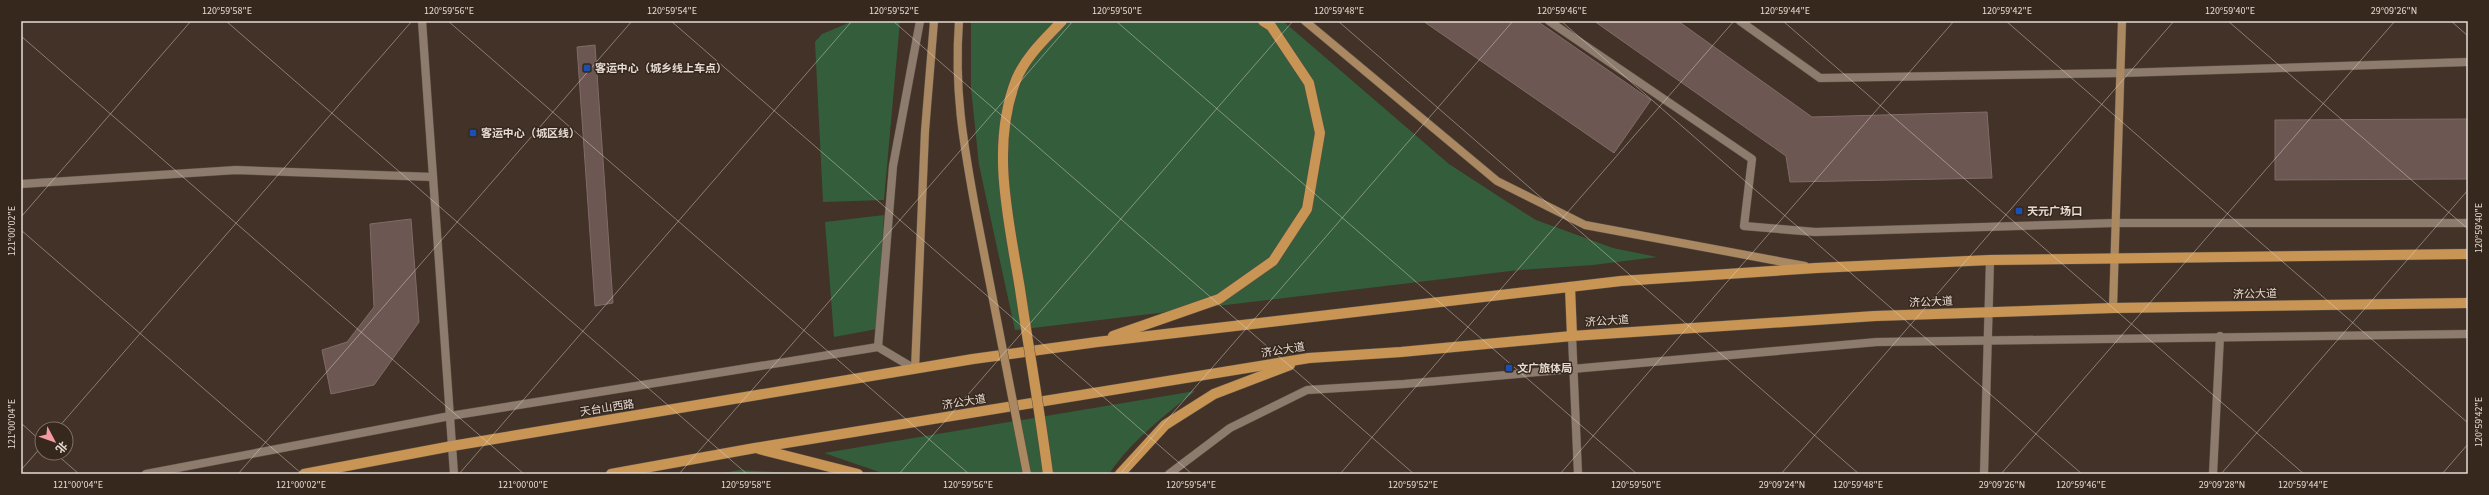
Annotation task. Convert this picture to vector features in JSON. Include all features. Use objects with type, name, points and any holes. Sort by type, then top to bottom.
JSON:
[{"type":"main road","points":[[934,21],[925,131],[915,369],[1097,342],[1622,281],[1816,268],[1990,260],[2114,257],[2468,254]]},
{"type":"main road","points":[[960,21],[956,60],[959,114],[975,207],[1027,474]]},
{"type":"main road","points":[[1048,474],[1008,219],[1002,160],[1006,118],[1017,80],[1035,48],[1062,21]]},
{"type":"main road","points":[[1097,342],[1218,299],[1273,261],[1307,209],[1320,133],[1309,83],[1271,26],[1263,21]]},
{"type":"main road","points":[[1305,21],[1497,181],[1585,225],[1816,268]]},
{"type":"main road","points":[[2113,308],[2114,223],[2122,21]]},
{"type":"main road","points":[[1570,287],[1572,336]]},
{"type":"main road","name":"济公大道","points":[[756,448],[1309,358],[1401,352],[1572,336],[1875,316],[2113,308],[2468,303]]},
{"type":"main road","points":[[1120,474],[1165,425],[1214,394],[1309,358]]},
{"type":"main road","name":"天台山西路","points":[[304,474],[452,446],[915,369]]},
{"type":"main road","points":[[611,474],[756,448],[858,474]]},
{"type":"street","points":[[422,21],[454,474]]},
{"type":"street","points":[[878,347],[893,166],[920,21]]},
{"type":"street","points":[[1549,21],[1752,159],[1744,226],[1815,232],[2114,223],[2468,223]]},
{"type":"street","points":[[1740,21],[1820,78],[2121,73],[2468,62]]},
{"type":"street","points":[[21,184],[236,170],[433,177]]},
{"type":"street","points":[[1984,474],[1990,260]]},
{"type":"street","points":[[1169,474],[1230,428],[1307,390],[1404,384],[1877,342],[1988,339],[2468,334]]},
{"type":"street","points":[[1572,336],[1578,474]]},
{"type":"street","points":[[2213,474],[2220,336]]},
{"type":"street","points":[[146,474],[450,416],[878,347],[915,369]]},
{"type":"green space","points":[[853,21],[900,21],[884,200],[823,202],[815,42],[822,34]]},
{"type":"green space","points":[[971,21],[1283,21],[1449,164],[1509,203],[1536,220],[1613,248],[1657,257],[1593,265],[1519,270],[1015,330],[979,165],[971,88]]},
{"type":"green space","points":[[884,215],[877,329],[834,337],[825,222]]},
{"type":"green space","points":[[1195,391],[1138,439],[1109,474],[885,474],[824,453]]},
{"type":"green space","points":[[740,470],[808,474],[717,474]]},
{"type":"building","points":[[1423,21],[1537,21],[1651,100],[1614,153]]},
{"type":"building","points":[[1594,21],[1678,21],[1812,117],[1987,112],[1992,178],[1790,182],[1786,156]]},
{"type":"building","points":[[595,45],[613,303],[595,306],[577,47]]},
{"type":"building","points":[[2468,119],[2468,179],[2275,180],[2275,120]]},
{"type":"building","points":[[411,219],[419,322],[374,385],[331,394],[322,350],[347,342],[374,307],[370,224]]},
{"type":"place","name":"客运中心（城乡线上车点）","points":[[587,68]]},
{"type":"place","name":"客运中心（城区线）","points":[[473,133]]},
{"type":"place","name":"天元广场口","points":[[2019,211]]},
{"type":"place","name":"文广旅体局","points":[[1509,368]]}]
